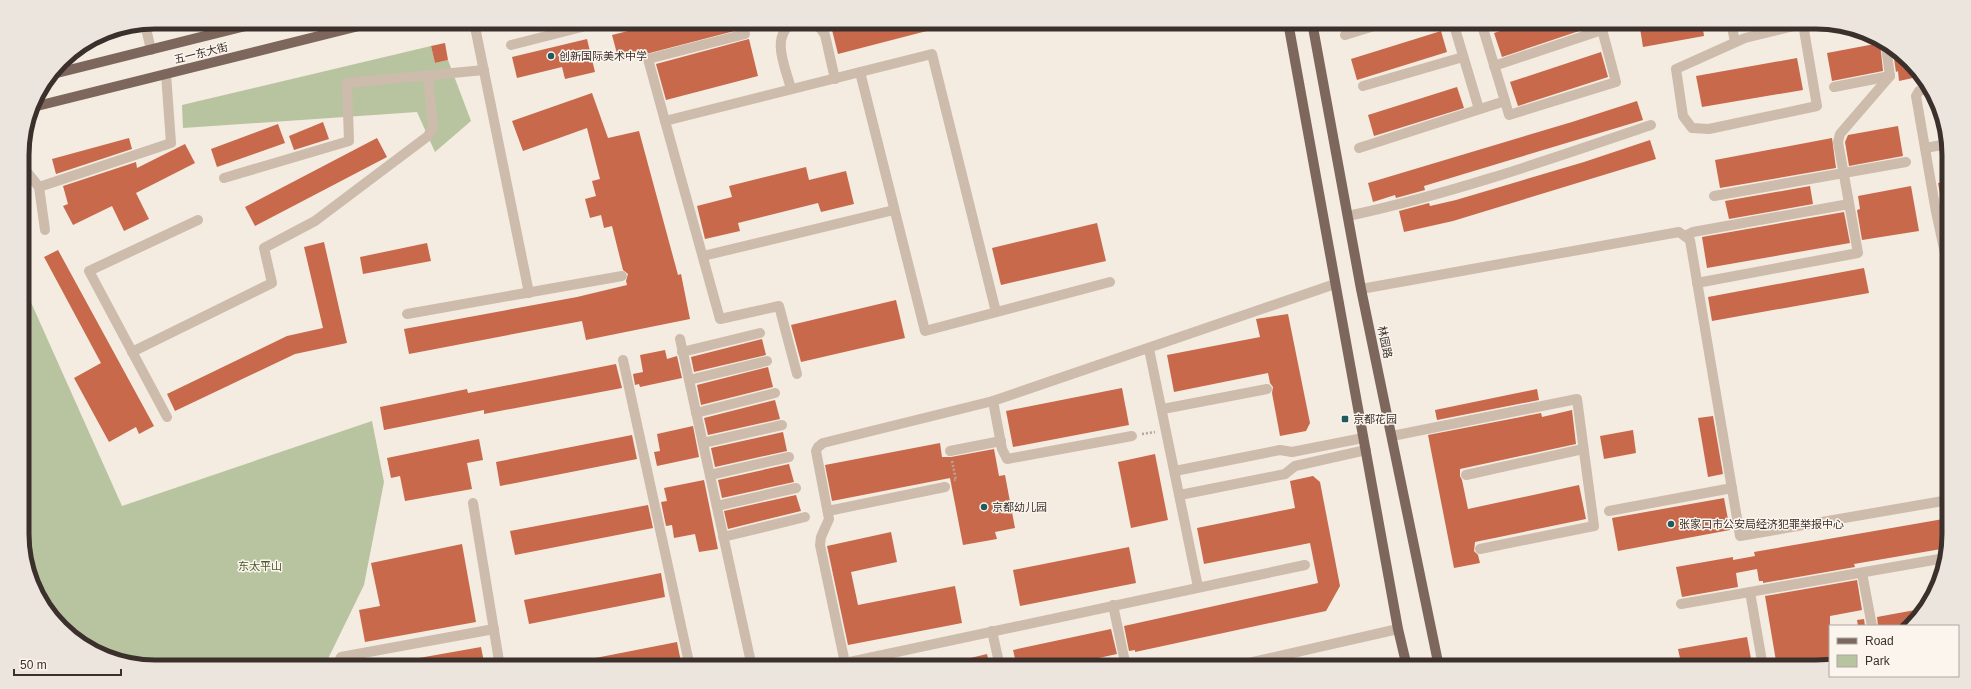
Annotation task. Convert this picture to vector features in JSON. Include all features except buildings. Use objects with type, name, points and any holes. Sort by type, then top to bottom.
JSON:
[{"type":"main road","name":"五一东大街","points":[[60,72],[234,29]]},
{"type":"main road","name":"五一东大街","points":[[40,105],[347,29]]},
{"type":"main road","points":[[1289,29],[1398,629],[1405,660]]},
{"type":"main road","name":"林园路","points":[[1313,29],[1362,289],[1438,660]]},
{"type":"street","points":[[475,29],[529,293]]},
{"type":"street","points":[[511,45],[557,29]]},
{"type":"street","points":[[785,29],[780,44],[791,89]]},
{"type":"street","points":[[821,29],[825,35],[835,79]]},
{"type":"street","points":[[1345,35],[1364,29]]},
{"type":"street","points":[[1455,29],[1480,109]]},
{"type":"street","points":[[1483,29],[1509,115],[1616,82],[1602,29]]},
{"type":"street","points":[[1494,66],[1593,29]]},
{"type":"street","points":[[1733,29],[1735,42]]},
{"type":"street","points":[[1782,29],[1745,38],[1676,69],[1683,116],[1692,128],[1709,129],[1817,106],[1807,29]]},
{"type":"street","points":[[146,30],[151,50]]},
{"type":"street","points":[[745,34],[648,59],[720,319],[779,306],[797,374]]},
{"type":"street","points":[[1697,283],[1858,253],[1838,138],[1890,76],[1886,50]]},
{"type":"street","points":[[665,121],[932,54],[996,312]]},
{"type":"street","points":[[1363,86],[1463,56]]},
{"type":"street","points":[[224,178],[349,141],[346,83],[484,70]]},
{"type":"street","points":[[860,72],[925,331],[1110,282]]},
{"type":"street","points":[[39,187],[171,143],[166,74]]},
{"type":"street","points":[[132,352],[272,283],[264,248],[315,221],[428,136],[433,127],[428,75]]},
{"type":"street","points":[[1834,87],[1890,76]]},
{"type":"street","points":[[1924,90],[1919,91],[1916,96],[1925,148],[1942,217]]},
{"type":"street","points":[[1359,148],[1505,101]]},
{"type":"street","points":[[1348,216],[1386,208],[1508,173],[1651,125]]},
{"type":"street","points":[[1925,148],[1941,145]]},
{"type":"street","points":[[1714,196],[1906,162]]},
{"type":"street","points":[[29,175],[39,187],[45,230]]},
{"type":"street","points":[[1685,236],[1694,232],[1849,204]]},
{"type":"street","points":[[703,256],[894,210]]},
{"type":"street","points":[[167,417],[89,271],[198,220]]},
{"type":"street","points":[[1362,289],[1679,232],[1690,240],[1740,536],[1942,501]]},
{"type":"street","points":[[408,314],[622,276]]},
{"type":"street","points":[[844,660],[820,545],[821,537],[829,519],[816,458],[818,447],[823,443],[993,401],[1149,349],[1335,284]]},
{"type":"street","points":[[682,352],[760,333]]},
{"type":"street","points":[[680,339],[750,660]]},
{"type":"street","points":[[1149,349],[1167,430],[1198,587]]},
{"type":"street","points":[[623,360],[688,660]]},
{"type":"street","points":[[689,380],[767,361]]},
{"type":"street","points":[[1162,409],[1267,389]]},
{"type":"street","points":[[696,413],[774,393]]},
{"type":"street","points":[[1392,436],[1577,399],[1594,526],[1480,549]]},
{"type":"street","points":[[993,401],[1004,455],[1007,459],[1132,436]]},
{"type":"street","points":[[703,443],[782,424]]},
{"type":"street","points":[[1175,471],[1280,450],[1292,452],[1363,438]]},
{"type":"street","points":[[950,451],[1001,441]]},
{"type":"street","points":[[1466,475],[1583,449]]},
{"type":"street","points":[[1180,495],[1285,474],[1294,466],[1366,450]]},
{"type":"street","points":[[710,475],[789,456]]},
{"type":"street","points":[[828,511],[945,487]]},
{"type":"street","points":[[717,506],[796,488]]},
{"type":"street","points":[[1609,511],[1732,488]]},
{"type":"street","points":[[473,503],[499,660]]},
{"type":"street","points":[[723,537],[805,517]]},
{"type":"street","points":[[1681,604],[1940,559]]},
{"type":"street","points":[[867,660],[992,631],[1305,565]]},
{"type":"street","points":[[1862,573],[1863,596],[1872,625]]},
{"type":"street","points":[[1750,592],[1762,660]]},
{"type":"street","points":[[1113,606],[1125,660]]},
{"type":"street","points":[[340,660],[342,657],[494,629]]},
{"type":"street","points":[[1262,660],[1398,629]]},
{"type":"street","points":[[992,631],[998,660]]},
{"type":"path","points":[[1132,436],[1167,430]]},
{"type":"path","points":[[945,487],[944,482],[956,480],[950,451]]},
{"type":"green space","points":[[431,46],[435,63],[448,60],[471,121],[435,152],[417,112],[183,128],[182,105]]},
{"type":"green space","name":"东太平山","points":[[29,298],[122,506],[372,421],[384,482],[364,585],[327,660],[139,659],[131,658],[99,647],[72,629],[50,604],[42,590],[31,558],[29,534]]},
{"type":"place","name":"创新国际美术中学","points":[[551,56]]},
{"type":"place","name":"京都花园","points":[[1345,419]]},
{"type":"place","name":"京都幼儿园","points":[[984,507]]},
{"type":"place","name":"张家口市公安局经济犯罪举报中心","points":[[1671,524]]}]
